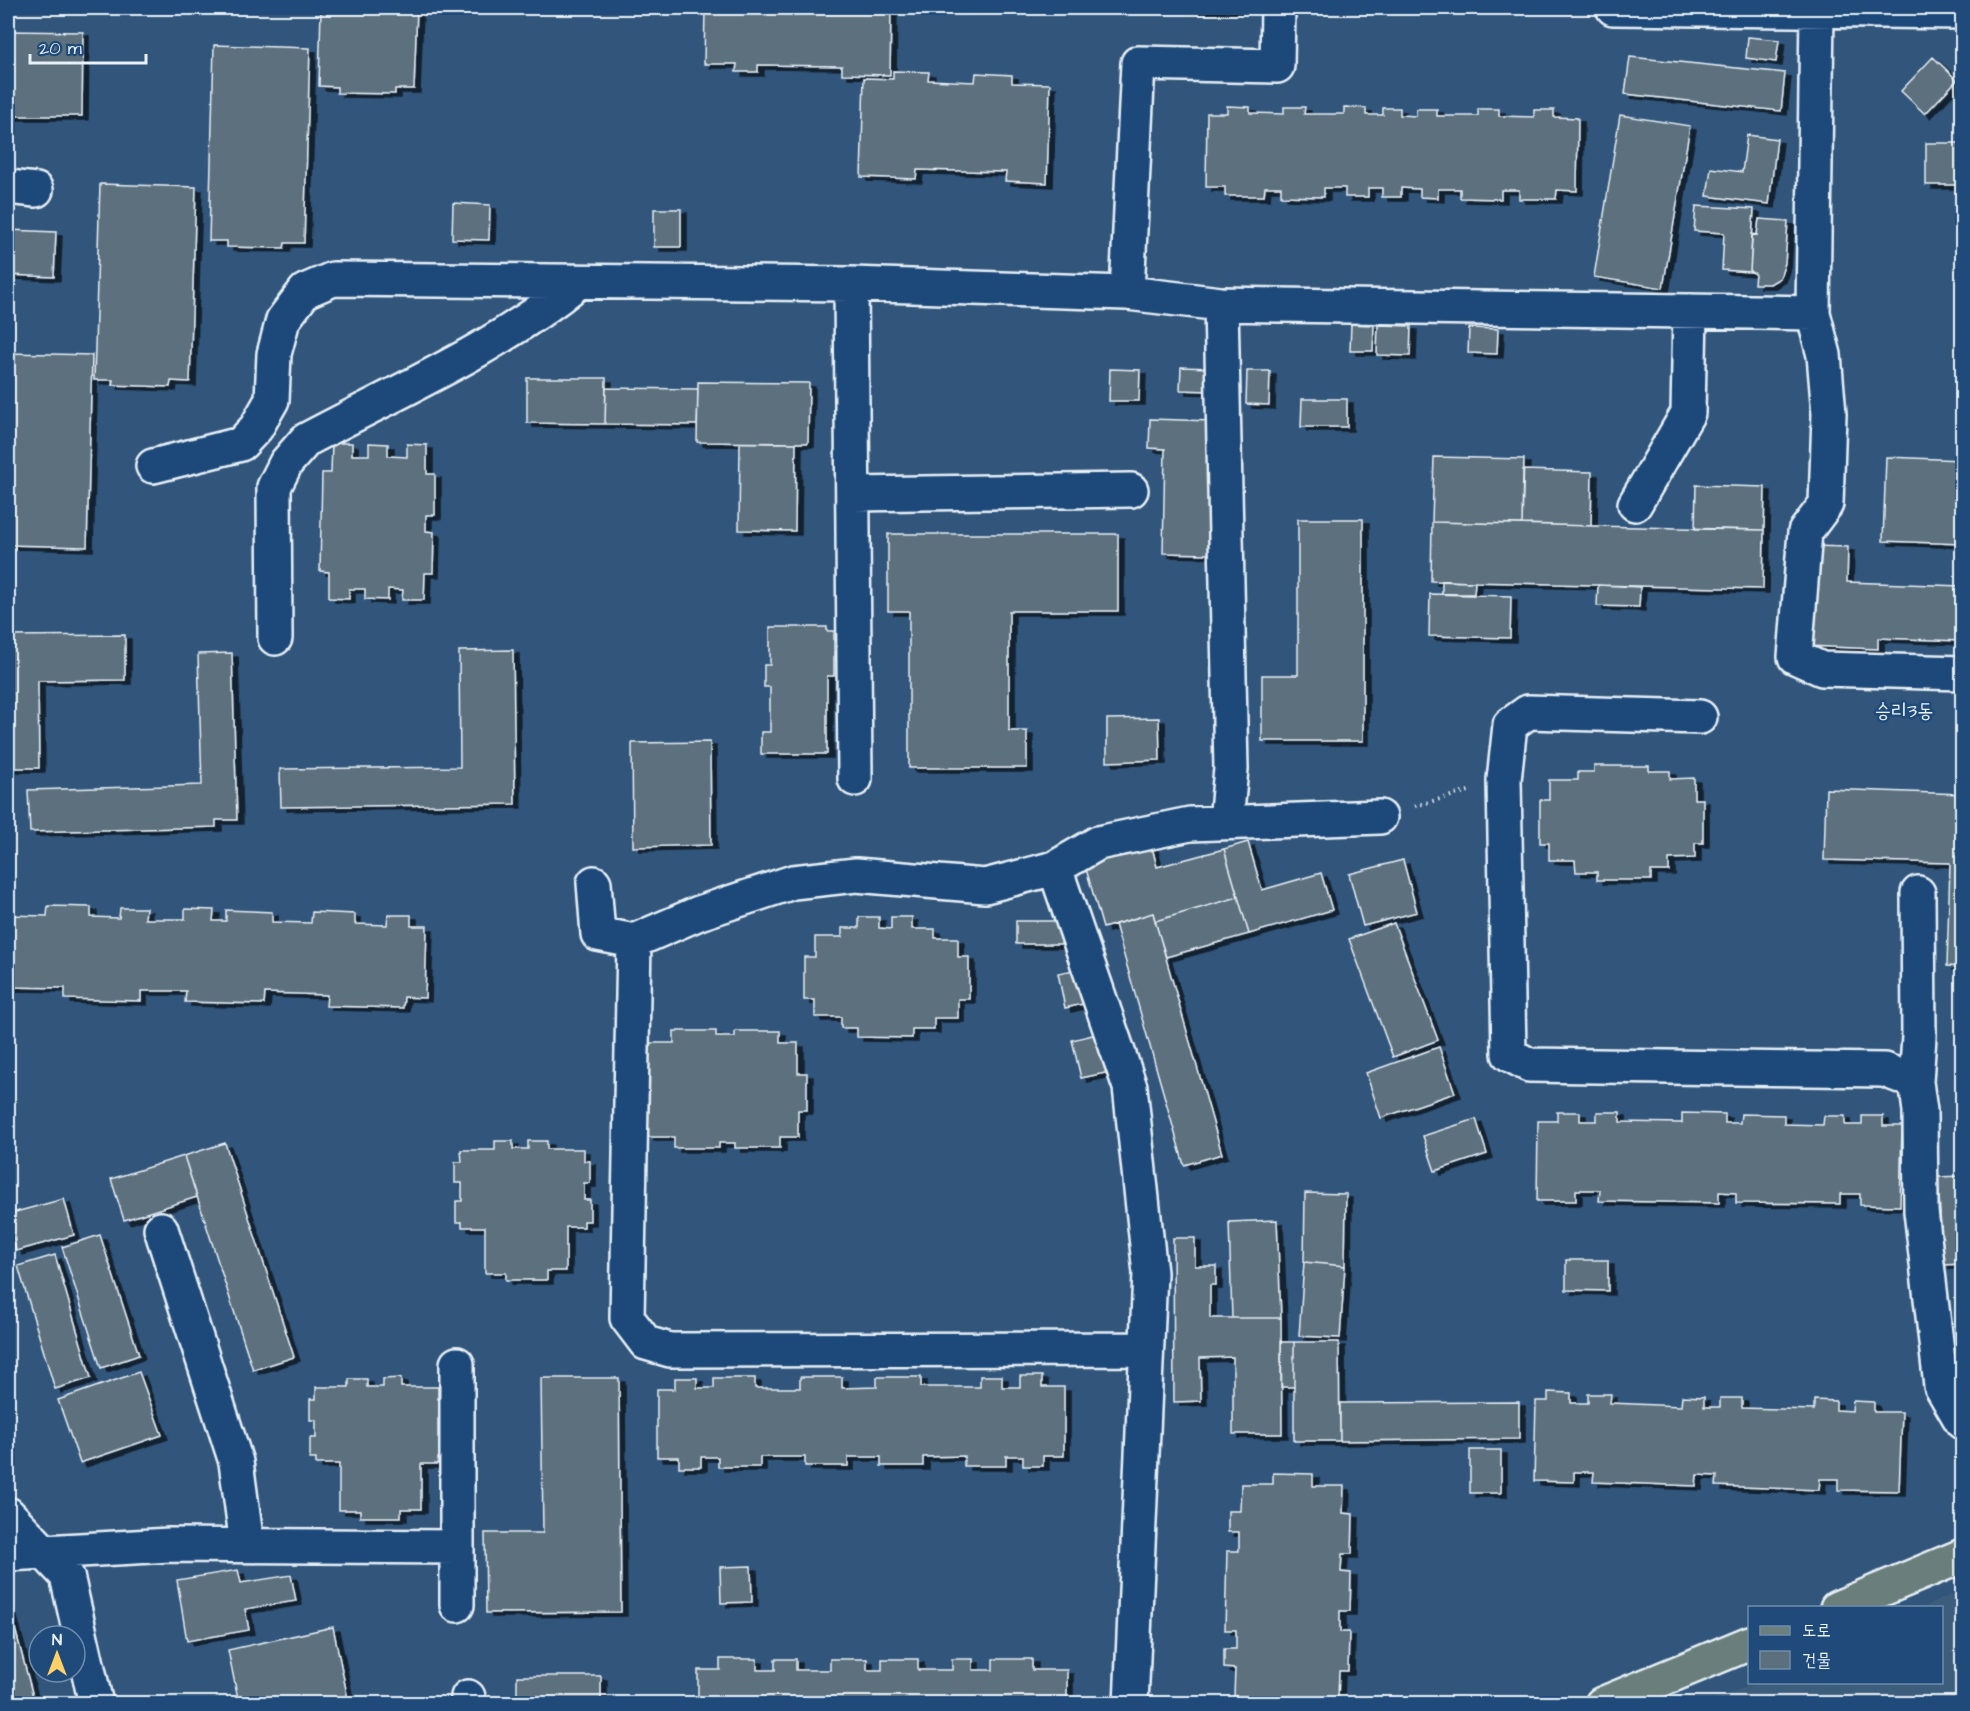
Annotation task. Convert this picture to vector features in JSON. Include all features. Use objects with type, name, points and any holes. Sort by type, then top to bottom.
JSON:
[{"type":"main road","points":[[1842,1606],[1962,1556]]},
{"type":"main road","points":[[1602,1704],[1748,1643]]},
{"type":"street","points":[[1127,293],[1138,63],[1277,66],[1278,8]]},
{"type":"street","points":[[1613,8],[1962,12]]},
{"type":"street","points":[[1817,10],[1813,313],[1824,355],[1829,414],[1826,504],[1804,532],[1795,657],[1822,669],[1962,673]]},
{"type":"street","points":[[153,466],[241,444],[256,428],[272,400],[274,354],[283,320],[305,291],[333,279],[851,284],[1127,293],[1221,304],[1813,313]]},
{"type":"street","points":[[275,638],[274,487],[286,463],[306,440],[505,334],[542,311],[579,282]]},
{"type":"street","points":[[851,284],[855,779]]},
{"type":"street","points":[[1221,304],[1232,770],[1226,822]]},
{"type":"street","points":[[1635,504],[1653,468],[1688,413],[1690,311]]},
{"type":"street","points":[[853,494],[1131,490]]},
{"type":"street","points":[[1700,717],[1528,712],[1510,725],[1504,780],[1509,1054],[1529,1065],[1884,1070],[1916,1082]]},
{"type":"street","points":[[594,883],[598,934],[634,941],[699,913],[794,882],[856,875],[985,886],[1055,868],[1098,843],[1190,824],[1395,812]]},
{"type":"street","points":[[1055,868],[1131,1087],[1150,1273],[1131,1704]]},
{"type":"street","points":[[1918,893],[1919,1036],[1916,1082],[1920,1111],[1921,1211],[1941,1386],[1962,1422]]},
{"type":"street","points":[[634,941],[627,1318],[646,1343],[670,1350],[1146,1349]]},
{"type":"street","points":[[161,1229],[236,1462],[247,1545]]},
{"type":"street","points":[[457,1364],[457,1605]]},
{"type":"street","points":[[8,1514],[67,1576],[96,1704]]},
{"type":"street","points":[[8,1554],[170,1545],[457,1547]]},
{"type":"path","points":[[1395,812],[1477,789]]},
{"type":"shaded area","points":[[1962,1590],[1962,1703],[1707,1703],[1753,1684],[1943,1684],[1943,1606],[1926,1606]]},
{"type":"building","points":[[321,8],[417,8],[414,89],[395,89],[395,94],[337,93],[337,87],[319,86]]},
{"type":"building","points":[[705,8],[891,8],[890,75],[842,74],[842,66],[758,65],[758,72],[736,72],[737,64],[704,64]]},
{"type":"building","points":[[940,8],[1004,8],[1003,11],[940,10]]},
{"type":"building","points":[[1181,8],[1250,8],[1250,10],[1181,10]]},
{"type":"building","points":[[8,31],[83,32],[82,116],[8,116]]},
{"type":"building","points":[[1748,37],[1779,40],[1776,62],[1746,58]]},
{"type":"building","points":[[214,45],[310,48],[304,243],[285,243],[284,248],[227,247],[227,241],[209,241]]},
{"type":"building","points":[[1630,57],[1785,73],[1781,111],[1625,94]]},
{"type":"building","points":[[1933,57],[1957,80],[1925,114],[1901,91]]},
{"type":"building","points":[[893,71],[929,72],[928,80],[975,82],[976,73],[1012,75],[1012,83],[1050,84],[1047,183],[1005,181],[1006,172],[917,170],[916,179],[861,177],[864,78],[893,79]]},
{"type":"building","points":[[1227,106],[1250,107],[1250,113],[1284,114],[1284,107],[1305,107],[1304,114],[1344,114],[1344,107],[1366,108],[1366,115],[1383,115],[1383,108],[1400,108],[1400,115],[1416,116],[1416,109],[1437,109],[1437,116],[1478,116],[1478,109],[1499,109],[1499,116],[1534,117],[1534,110],[1554,110],[1554,117],[1578,118],[1577,191],[1557,190],[1556,199],[1519,199],[1519,190],[1501,190],[1501,199],[1460,198],[1460,189],[1438,189],[1438,198],[1420,197],[1420,189],[1401,188],[1401,197],[1382,197],[1382,188],[1368,188],[1368,197],[1345,197],[1345,188],[1324,188],[1324,197],[1281,196],[1281,187],[1265,187],[1264,196],[1225,196],[1225,187],[1206,187],[1207,113],[1227,113]]},
{"type":"building","points":[[1620,115],[1690,126],[1663,288],[1594,277]]},
{"type":"building","points":[[1747,135],[1777,139],[1769,204],[1707,196],[1711,168],[1742,172]]},
{"type":"building","points":[[1926,143],[1962,143],[1962,185],[1926,185]]},
{"type":"building","points":[[100,184],[196,187],[190,382],[171,381],[170,387],[112,385],[113,380],[94,380]]},
{"type":"building","points":[[453,203],[490,205],[489,240],[452,239]]},
{"type":"building","points":[[1696,206],[1754,209],[1750,272],[1722,270],[1724,233],[1694,231]]},
{"type":"building","points":[[654,209],[681,209],[681,247],[654,247]]},
{"type":"building","points":[[1759,219],[1788,221],[1785,263],[1780,278],[1770,284],[1754,284],[1755,273],[1750,272],[1752,234],[1757,235]]},
{"type":"building","points":[[8,230],[56,232],[54,277],[8,275]]},
{"type":"building","points":[[1351,324],[1374,325],[1373,351],[1350,351]]},
{"type":"building","points":[[1378,325],[1411,326],[1410,356],[1377,355]]},
{"type":"building","points":[[1469,328],[1498,329],[1497,354],[1468,353]]},
{"type":"building","points":[[8,353],[92,355],[87,547],[8,545]]},
{"type":"building","points":[[1181,367],[1211,368],[1210,391],[1180,390]]},
{"type":"building","points":[[1110,369],[1140,370],[1139,401],[1109,401]]},
{"type":"building","points":[[1247,371],[1270,371],[1269,405],[1246,404]]},
{"type":"building","points":[[527,378],[606,378],[605,424],[527,423]]},
{"type":"building","points":[[698,382],[809,383],[808,443],[697,442]]},
{"type":"building","points":[[606,388],[698,389],[697,425],[605,424]]},
{"type":"building","points":[[1302,399],[1347,399],[1347,427],[1301,427]]},
{"type":"building","points":[[1150,419],[1212,421],[1209,554],[1163,553],[1165,449],[1149,448]]},
{"type":"building","points":[[332,443],[352,443],[352,455],[369,455],[369,443],[388,444],[388,456],[407,457],[407,444],[427,445],[427,474],[435,474],[435,515],[426,515],[426,531],[434,532],[433,573],[425,573],[424,600],[402,600],[403,590],[388,589],[388,600],[365,599],[365,589],[349,589],[349,599],[329,598],[329,572],[320,571],[322,473],[331,473]]},
{"type":"building","points":[[740,443],[796,443],[795,531],[739,530]]},
{"type":"building","points":[[1434,457],[1524,459],[1522,524],[1432,522]]},
{"type":"building","points":[[1886,457],[1962,460],[1962,544],[1883,541]]},
{"type":"building","points":[[1523,470],[1592,472],[1591,526],[1522,524]]},
{"type":"building","points":[[1696,485],[1765,487],[1764,530],[1695,529]]},
{"type":"building","points":[[1298,519],[1363,519],[1363,741],[1262,741],[1262,675],[1298,675]]},
{"type":"building","points":[[1432,522],[1764,530],[1763,589],[1431,581]]},
{"type":"building","points":[[888,534],[1118,534],[1118,611],[1009,611],[1009,731],[1027,731],[1027,768],[909,768],[909,611],[888,611]]},
{"type":"building","points":[[1811,546],[1848,547],[1847,582],[1962,586],[1962,641],[1878,638],[1878,649],[1808,646]]},
{"type":"building","points":[[1442,581],[1475,582],[1474,594],[1442,594]]},
{"type":"building","points":[[1598,585],[1640,587],[1639,607],[1597,606]]},
{"type":"building","points":[[1430,594],[1511,596],[1510,638],[1429,636]]},
{"type":"building","points":[[770,627],[827,627],[827,631],[834,631],[834,676],[827,676],[827,754],[761,754],[761,732],[770,732],[770,687],[764,687],[764,665],[770,665]]},
{"type":"building","points":[[125,635],[125,680],[38,681],[39,768],[8,768],[8,636]]},
{"type":"building","points":[[513,650],[515,804],[281,807],[280,769],[460,767],[459,651]]},
{"type":"building","points":[[232,653],[237,820],[216,820],[216,827],[30,832],[28,790],[202,785],[198,654]]},
{"type":"building","points":[[1159,718],[1160,760],[1107,762],[1107,719]]},
{"type":"building","points":[[710,742],[711,845],[633,847],[632,743]]},
{"type":"building","points":[[1594,766],[1649,766],[1649,771],[1670,771],[1670,779],[1694,778],[1694,799],[1703,799],[1703,843],[1695,843],[1695,858],[1669,859],[1669,871],[1651,871],[1651,880],[1597,880],[1597,872],[1576,872],[1575,860],[1549,860],[1549,843],[1540,843],[1540,800],[1549,800],[1549,780],[1578,780],[1578,772],[1594,772]]},
{"type":"building","points":[[1826,789],[1962,794],[1962,967],[1947,966],[1950,863],[1824,860]]},
{"type":"building","points":[[1248,842],[1262,890],[1321,873],[1332,910],[1249,934],[1224,849]]},
{"type":"building","points":[[1151,843],[1157,867],[1224,849],[1238,897],[1155,921],[1153,913],[1103,928],[1084,862]]},
{"type":"building","points":[[1403,860],[1417,912],[1363,926],[1349,874]]},
{"type":"building","points":[[1238,897],[1249,934],[1166,957],[1155,921]]},
{"type":"building","points":[[48,906],[91,907],[91,917],[119,918],[120,908],[146,908],[145,919],[185,919],[185,909],[214,910],[213,921],[226,921],[226,910],[272,912],[272,922],[311,923],[312,912],[355,914],[355,924],[387,925],[388,915],[411,915],[411,926],[427,926],[425,998],[404,997],[403,1008],[326,1006],[327,995],[265,993],[264,1004],[185,1002],[186,991],[141,991],[141,1001],[65,999],[65,988],[8,987],[8,915],[47,916]]},
{"type":"building","points":[[1153,913],[1222,1154],[1184,1165],[1115,924]]},
{"type":"building","points":[[859,917],[879,917],[879,928],[891,929],[891,917],[912,917],[912,929],[935,929],[935,938],[958,938],[958,957],[969,957],[969,999],[958,999],[958,1018],[934,1018],[934,1029],[912,1029],[912,1038],[857,1037],[857,1028],[841,1028],[841,1017],[815,1017],[815,1000],[804,1000],[804,957],[815,957],[815,937],[842,937],[842,928],[859,928]]},
{"type":"building","points":[[1016,921],[1065,921],[1065,944],[1016,944]]},
{"type":"building","points":[[1394,923],[1438,1040],[1393,1057],[1349,939]]},
{"type":"building","points":[[1085,968],[1092,1002],[1065,1008],[1058,973]]},
{"type":"building","points":[[674,1031],[716,1031],[716,1037],[735,1037],[735,1031],[780,1031],[780,1043],[798,1043],[798,1073],[807,1073],[807,1110],[798,1110],[798,1137],[780,1137],[780,1148],[735,1148],[735,1143],[719,1143],[719,1148],[674,1148],[674,1137],[648,1137],[648,1109],[638,1109],[648,1043],[674,1043]]},
{"type":"building","points":[[1101,1033],[1110,1072],[1081,1078],[1072,1040]]},
{"type":"building","points":[[1439,1047],[1455,1093],[1381,1118],[1366,1073]]},
{"type":"building","points":[[1557,1112],[1580,1112],[1580,1121],[1597,1121],[1597,1112],[1620,1112],[1620,1122],[1682,1123],[1682,1113],[1725,1114],[1725,1123],[1740,1123],[1741,1114],[1784,1115],[1784,1124],[1823,1125],[1824,1116],[1845,1116],[1845,1125],[1862,1125],[1862,1116],[1883,1116],[1883,1126],[1902,1126],[1900,1206],[1860,1205],[1860,1194],[1840,1194],[1840,1204],[1736,1203],[1736,1193],[1719,1192],[1719,1203],[1599,1201],[1600,1190],[1576,1190],[1576,1201],[1537,1201],[1538,1121],[1557,1121]]},
{"type":"building","points":[[1476,1119],[1487,1154],[1435,1171],[1423,1136]]},
{"type":"building","points":[[495,1141],[513,1141],[513,1149],[528,1149],[528,1141],[547,1141],[547,1149],[584,1149],[584,1161],[590,1161],[590,1183],[584,1183],[584,1200],[590,1200],[590,1221],[584,1221],[584,1227],[566,1227],[566,1271],[547,1271],[547,1280],[506,1280],[506,1273],[485,1273],[485,1227],[462,1227],[462,1222],[456,1222],[456,1201],[462,1201],[462,1183],[455,1183],[455,1162],[462,1162],[461,1150],[495,1150]]},
{"type":"building","points":[[225,1143],[294,1357],[253,1370],[184,1156]]},
{"type":"building","points":[[184,1156],[197,1197],[124,1220],[111,1179]]},
{"type":"building","points":[[1962,1176],[1962,1264],[1943,1265],[1938,1177]]},
{"type":"building","points":[[1305,1193],[1346,1194],[1345,1266],[1304,1262]]},
{"type":"building","points":[[64,1199],[74,1235],[16,1251],[8,1214]]},
{"type":"building","points":[[1277,1220],[1281,1318],[1232,1318],[1229,1222]]},
{"type":"building","points":[[100,1235],[139,1355],[101,1368],[62,1247]]},
{"type":"building","points":[[1173,1238],[1195,1238],[1195,1266],[1216,1266],[1216,1285],[1210,1285],[1210,1318],[1281,1318],[1282,1434],[1233,1434],[1233,1357],[1200,1358],[1201,1401],[1174,1402]]},
{"type":"building","points":[[55,1255],[91,1378],[55,1389],[18,1266]]},
{"type":"building","points":[[1566,1260],[1608,1260],[1608,1291],[1566,1290]]},
{"type":"building","points":[[1304,1262],[1345,1266],[1340,1338],[1299,1336]]},
{"type":"building","points":[[1281,1342],[1294,1342],[1294,1387],[1281,1387]]},
{"type":"building","points":[[1294,1342],[1339,1342],[1340,1441],[1294,1441]]},
{"type":"building","points":[[139,1372],[162,1435],[80,1463],[58,1400]]},
{"type":"building","points":[[980,1376],[1002,1376],[1002,1387],[1020,1387],[1020,1376],[1042,1376],[1042,1387],[1064,1387],[1064,1456],[1043,1456],[1043,1466],[1023,1466],[1023,1456],[1006,1456],[1006,1466],[964,1466],[964,1456],[923,1457],[923,1466],[881,1466],[881,1457],[848,1457],[848,1466],[805,1466],[805,1457],[760,1457],[760,1467],[718,1467],[718,1457],[701,1457],[701,1467],[679,1467],[679,1457],[657,1457],[657,1389],[675,1389],[675,1378],[697,1378],[697,1388],[714,1388],[714,1378],[755,1378],[755,1388],[800,1388],[800,1377],[842,1377],[842,1388],[877,1387],[877,1377],[921,1377],[921,1387],[980,1387]]},
{"type":"building","points":[[401,1378],[401,1387],[438,1387],[438,1399],[444,1399],[444,1419],[438,1419],[438,1437],[444,1437],[444,1458],[438,1458],[438,1464],[421,1464],[421,1509],[401,1509],[401,1517],[360,1517],[360,1510],[339,1510],[339,1464],[316,1464],[316,1459],[310,1459],[310,1438],[316,1438],[316,1420],[310,1420],[310,1399],[316,1399],[316,1387],[349,1387],[349,1379],[367,1379],[367,1387],[383,1387],[383,1379]]},
{"type":"building","points":[[541,1378],[619,1378],[621,1612],[486,1613],[485,1533],[543,1533]]},
{"type":"building","points":[[1548,1392],[1571,1393],[1571,1403],[1588,1403],[1588,1394],[1611,1394],[1610,1403],[1681,1406],[1682,1396],[1704,1397],[1704,1407],[1720,1407],[1720,1398],[1742,1398],[1742,1408],[1814,1410],[1814,1400],[1836,1401],[1836,1410],[1852,1411],[1853,1401],[1874,1402],[1874,1412],[1902,1412],[1899,1491],[1838,1490],[1838,1479],[1820,1479],[1819,1490],[1716,1486],[1717,1476],[1697,1475],[1696,1486],[1593,1482],[1594,1472],[1574,1472],[1574,1482],[1534,1481],[1536,1401],[1548,1401]]},
{"type":"building","points":[[1519,1402],[1519,1439],[1340,1441],[1340,1403]]},
{"type":"building","points":[[1470,1450],[1501,1450],[1501,1493],[1470,1493]]},
{"type":"building","points":[[1273,1473],[1313,1474],[1313,1486],[1344,1486],[1343,1513],[1353,1514],[1352,1554],[1342,1554],[1341,1572],[1351,1573],[1350,1611],[1340,1611],[1340,1632],[1349,1632],[1348,1671],[1339,1671],[1338,1699],[1308,1699],[1308,1704],[1267,1704],[1267,1697],[1234,1696],[1235,1669],[1224,1668],[1224,1649],[1236,1649],[1236,1630],[1225,1630],[1227,1551],[1239,1551],[1239,1532],[1228,1532],[1228,1511],[1240,1511],[1241,1484],[1273,1484]]},
{"type":"building","points":[[751,1566],[752,1602],[721,1603],[720,1567]]},
{"type":"building","points":[[238,1570],[241,1583],[291,1575],[296,1601],[245,1609],[249,1630],[187,1641],[177,1580]]},
{"type":"building","points":[[8,1602],[27,1674],[27,1684],[30,1684],[35,1704],[8,1704]]},
{"type":"building","points":[[333,1627],[349,1704],[239,1704],[228,1650]]},
{"type":"building","points":[[720,1659],[757,1659],[757,1670],[775,1670],[775,1659],[796,1659],[796,1670],[830,1670],[830,1659],[867,1659],[867,1670],[882,1670],[882,1659],[918,1659],[918,1670],[952,1670],[952,1659],[973,1659],[973,1670],[993,1670],[993,1659],[1032,1659],[1032,1670],[1067,1670],[1067,1704],[698,1704],[698,1670],[720,1670]]},
{"type":"building","points":[[517,1676],[601,1676],[601,1704],[508,1704],[508,1696],[517,1696]]},
{"type":"district","name":"승리3동","points":[[1904,710]]}]
